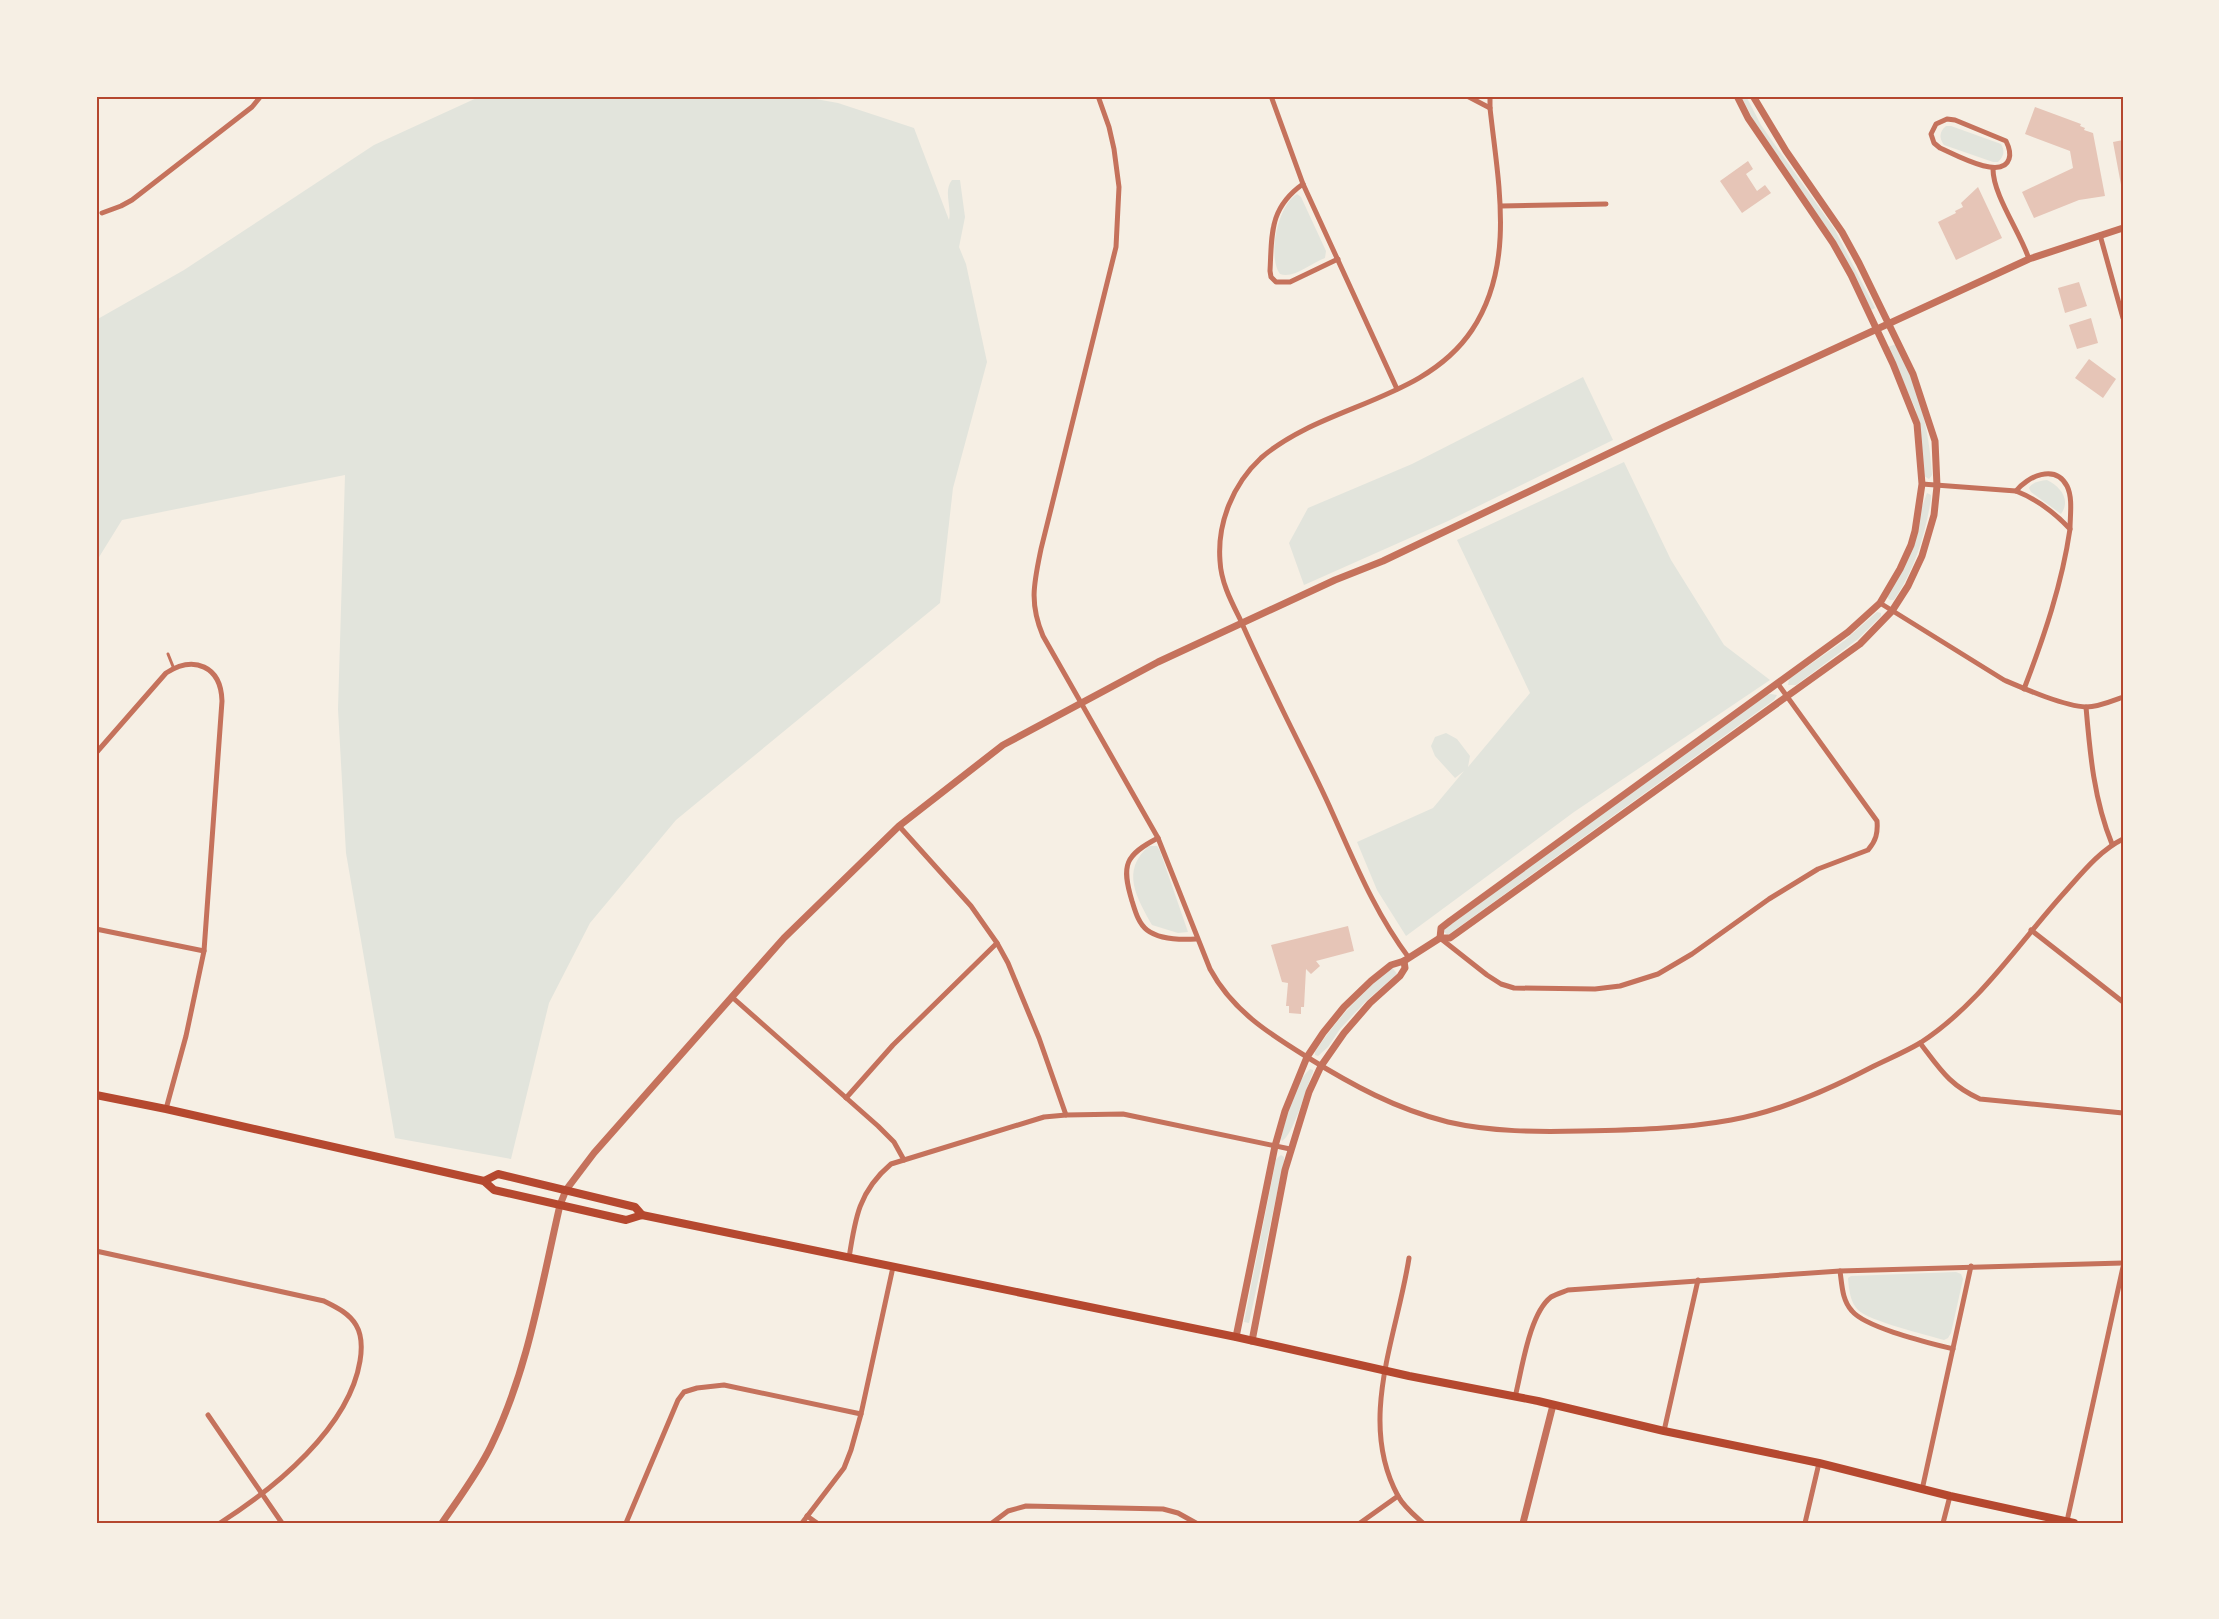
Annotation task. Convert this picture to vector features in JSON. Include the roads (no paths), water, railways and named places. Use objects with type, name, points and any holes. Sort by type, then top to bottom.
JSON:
[{"type":"main road","points":[[96,1095],[484,1181],[494,1190],[626,1220],[642,1215],[1236,1337],[1819,1463],[1922,1490],[2071,1522]]},
{"type":"main road","points":[[484,1181],[498,1174],[635,1207],[642,1215]]},
{"type":"street","points":[[102,213],[132,200],[252,107],[261,96]]},
{"type":"street","points":[[1098,96],[1109,127],[1119,187],[1116,247],[1034,584],[1033,603],[1036,620],[1080,703],[1138,799],[1158,838],[1172,869],[1196,939],[1217,982],[1239,1010],[1255,1024],[1372,1095],[1449,1122],[1524,1132],[1677,1128],[1734,1119],[1790,1104],[1844,1082],[1920,1043],[1972,1002],[2091,862],[2112,844],[2123,839]]},
{"type":"street","points":[[1270,96],[1303,184],[1396,389]]},
{"type":"street","points":[[1467,96],[1490,108]]},
{"type":"street","points":[[1252,1341],[1290,1149],[1309,1092],[1321,1066],[1355,1019],[1400,976],[1407,959],[1368,894],[1330,808],[1242,624],[1224,582],[1219,546],[1221,526],[1240,484],[1261,459],[1292,438],[1396,389],[1446,361],[1461,346],[1482,313],[1496,277],[1501,206],[1490,96]]},
{"type":"street","points":[[1440,938],[1442,928],[1450,921],[1848,632],[1880,603],[1900,569],[1911,544],[1922,484],[1917,424],[1901,381],[1851,275],[1833,243],[1748,118],[1737,96]]},
{"type":"street","points":[[1236,1337],[1275,1146],[1285,1111],[1307,1057],[1344,1007],[1391,964],[1407,959],[1440,938],[1450,938],[1464,929],[1860,644],[1892,611],[1908,586],[1922,556],[1934,515],[1937,486],[1935,441],[1919,389],[1890,324],[1842,232],[1786,151],[1753,96]]},
{"type":"street","points":[[1947,119],[1955,120],[2006,141],[2010,152],[2007,163],[2004,167],[1993,169],[1940,148],[1934,143],[1930,134],[1936,124],[1947,119]]},
{"type":"street","points":[[1993,169],[1993,182],[2030,259]]},
{"type":"street","points":[[1303,184],[1284,200],[1275,219],[1271,277],[1276,282],[1290,282],[1338,259]]},
{"type":"street","points":[[1501,206],[1606,204]]},
{"type":"street","points":[[442,1523],[477,1472],[490,1448],[520,1374],[560,1205],[566,1190],[616,1126],[784,938],[899,826],[1003,745],[1158,662],[1335,580],[1383,561],[1664,427],[2030,259],[2123,228]]},
{"type":"street","points":[[2100,236],[2123,318]]},
{"type":"street","points":[[2016,491],[2030,477],[2048,474],[2056,476],[2067,486],[2070,496],[2070,529],[2066,559],[2059,588],[2024,689]]},
{"type":"street","points":[[1922,484],[2016,491],[2028,496],[2057,516],[2070,529]]},
{"type":"street","points":[[1880,603],[2004,680],[2024,689],[2086,707],[2123,697]]},
{"type":"street","points":[[96,753],[166,674],[174,669],[195,664],[215,675],[222,687],[204,951],[186,1036],[166,1109]]},
{"type":"street","points":[[1440,938],[1487,975],[1501,984],[1514,988],[1594,989],[1620,986],[1658,974],[1692,954],[1769,899],[1818,869],[1868,850],[1874,843],[1878,830],[1877,821],[1778,684]]},
{"type":"street","points":[[2086,707],[2092,771],[2104,826],[2112,844]]},
{"type":"street","points":[[899,826],[971,906],[997,943],[1008,963],[1039,1038],[1066,1115]]},
{"type":"street","points":[[1158,838],[1142,846],[1127,863],[1125,874],[1136,915],[1144,928],[1152,933],[1180,939],[1196,939]]},
{"type":"street","points":[[96,928],[204,951]]},
{"type":"street","points":[[2031,930],[2123,1002]]},
{"type":"street","points":[[846,1098],[893,1045],[997,943]]},
{"type":"street","points":[[732,997],[894,1142],[904,1160]]},
{"type":"street","points":[[1920,1043],[1954,1084],[1980,1099],[2123,1113]]},
{"type":"street","points":[[849,1258],[855,1221],[864,1194],[877,1176],[891,1164],[1044,1117],[1123,1114],[1290,1149]]},
{"type":"street","points":[[96,1251],[324,1301],[350,1317],[357,1327],[362,1342],[358,1374],[351,1392],[316,1444],[260,1494],[220,1523]]},
{"type":"street","points":[[1409,1258],[1385,1371],[1379,1432],[1383,1456],[1398,1496],[1423,1523]]},
{"type":"street","points":[[1515,1397],[1534,1318],[1552,1296],[1568,1290],[1840,1271],[2123,1263]]},
{"type":"street","points":[[1922,1490],[1971,1266]]},
{"type":"street","points":[[802,1523],[844,1468],[851,1450],[893,1267]]},
{"type":"street","points":[[2071,1522],[2123,1267]]},
{"type":"street","points":[[1840,1271],[1843,1295],[1847,1305],[1857,1317],[1895,1332],[1953,1349]]},
{"type":"street","points":[[1664,1431],[1698,1280]]},
{"type":"street","points":[[626,1523],[678,1400],[684,1392],[707,1386],[739,1386],[758,1393],[861,1414]]},
{"type":"street","points":[[1524,1523],[1553,1405]]},
{"type":"street","points":[[208,1415],[282,1523]]},
{"type":"street","points":[[1805,1523],[1819,1463]]},
{"type":"street","points":[[1360,1523],[1398,1496]]},
{"type":"street","points":[[1943,1523],[1950,1496]]},
{"type":"street","points":[[992,1523],[1008,1511],[1026,1506],[1163,1509],[1178,1513],[1196,1523]]},
{"type":"street","points":[[807,1516],[816,1523]]},
{"type":"lane","points":[[168,654],[174,669]]}]
